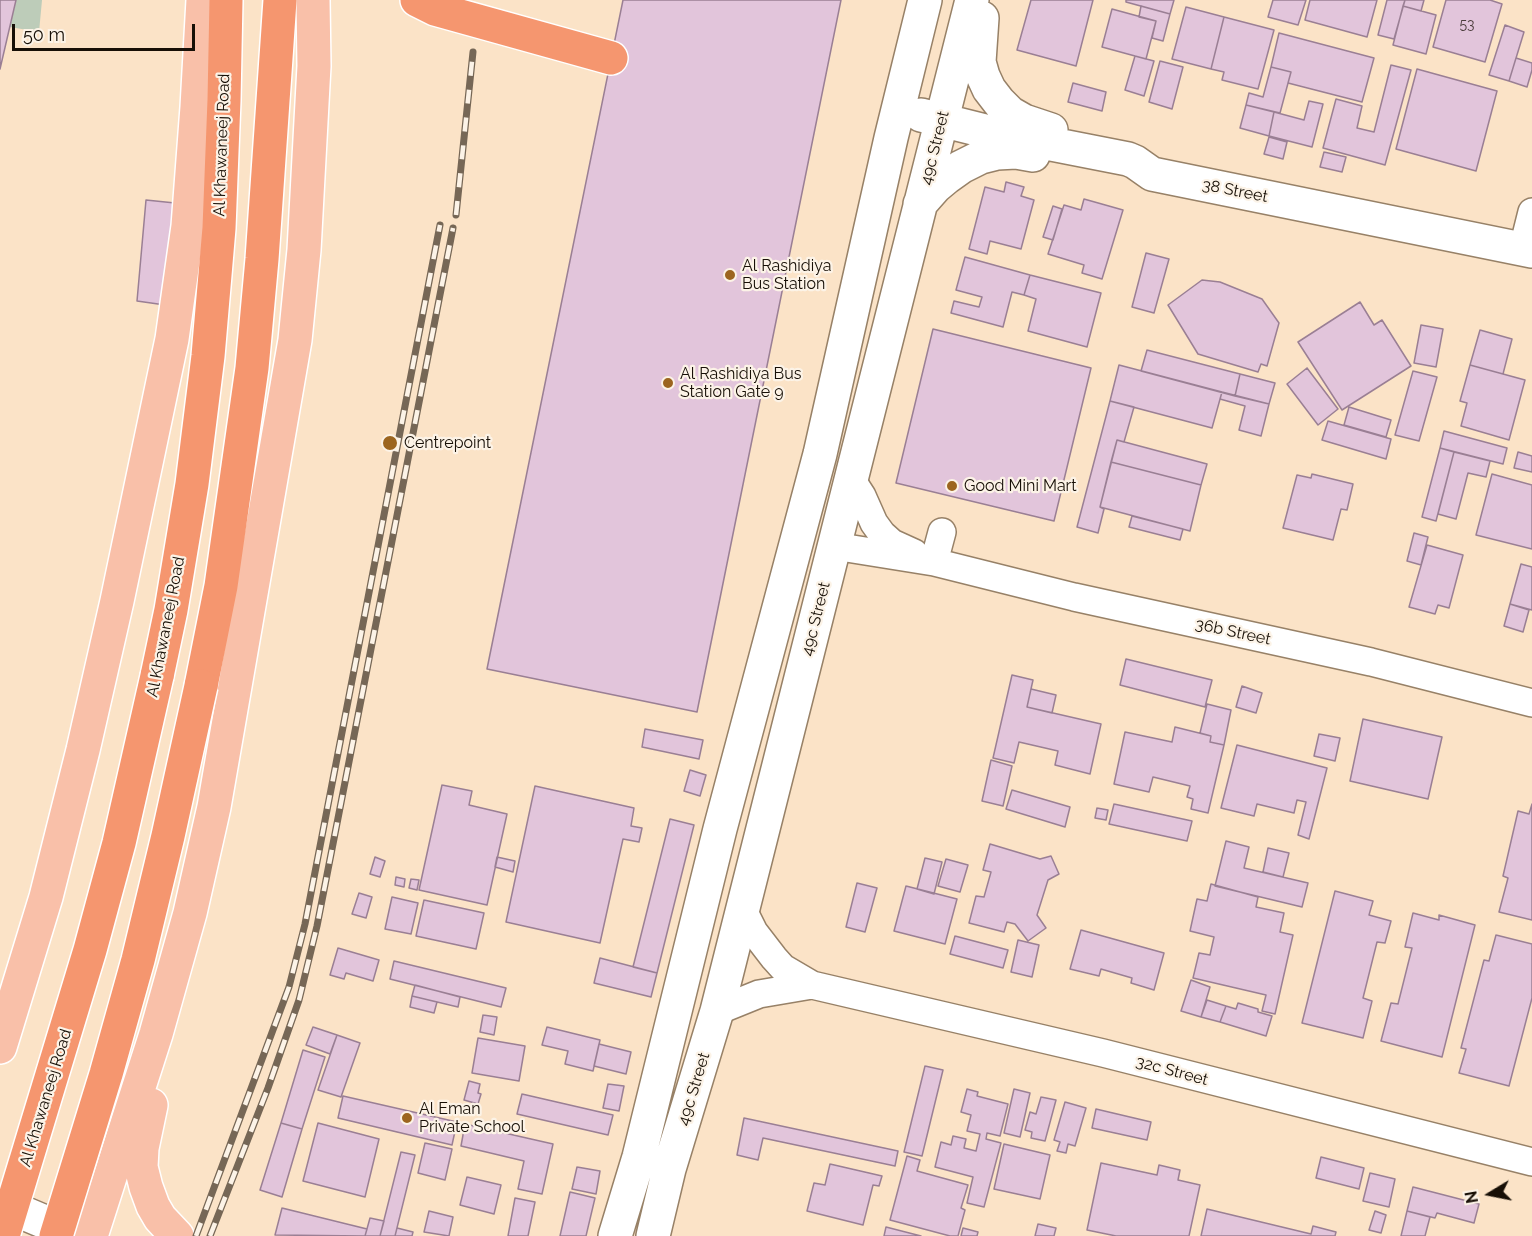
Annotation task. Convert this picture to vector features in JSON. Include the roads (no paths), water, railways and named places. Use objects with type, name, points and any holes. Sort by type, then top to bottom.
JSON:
[{"type":"highway","name":"Al Khawaneej Road","points":[[3,1236],[90,950],[119,843],[171,610],[192,484],[208,356],[219,228],[225,100],[226,0]]},
{"type":"highway","points":[[56,1236],[138,960],[168,836],[221,586],[252,368],[263,248],[280,0]]},
{"type":"highway","points":[[417,0],[435,9],[611,58]]},
{"type":"main road","points":[[1,1043],[46,897],[83,750],[172,339],[188,226],[203,0]]},
{"type":"main road","points":[[92,1236],[156,1034],[190,913],[214,807],[295,340],[304,250],[312,112],[313,0]]},
{"type":"main road","points":[[156,1034],[156,1072],[142,1148],[141,1167],[153,1206],[160,1218],[177,1236]]},
{"type":"street","points":[[615,1236],[639,1157],[741,753],[820,454],[925,0]]},
{"type":"street","name":"49c Street","points":[[653,1236],[669,1169],[717,1011],[972,0]]},
{"type":"street","points":[[981,0],[979,62],[983,76],[999,102],[1010,113],[1038,127],[1127,146],[1141,156],[1152,174]]},
{"type":"street","name":"38 Street","points":[[898,109],[985,131],[1128,159],[1152,174],[1528,250]]},
{"type":"street","points":[[920,204],[935,187],[960,167],[981,157],[997,153],[1016,152],[1119,172],[1152,174]]},
{"type":"street","points":[[1528,250],[1532,212]]},
{"type":"street","points":[[820,454],[817,519],[822,531],[834,546]]},
{"type":"street","name":"36b Street","points":[[851,479],[882,534],[892,543],[934,562]]},
{"type":"street","points":[[934,562],[942,532]]},
{"type":"street","name":"36b Street","points":[[834,546],[934,562],[1074,597],[1371,662],[1532,703]]},
{"type":"street","points":[[669,1169],[667,1130],[669,1108],[749,792],[747,768],[741,753]]},
{"type":"street","name":"32c Street","points":[[742,910],[754,932],[774,958],[795,976],[812,985],[1103,1053],[1532,1162]]},
{"type":"street","name":"32c Street","points":[[717,1011],[759,994],[812,985]]},
{"type":"street","points":[[0,1203],[78,1236]]},
{"type":"railway","points":[[456,215],[473,52]]},
{"type":"railway","points":[[196,1236],[289,987],[305,924],[440,225]]},
{"type":"railway","points":[[210,1236],[268,1088],[299,1000],[317,926],[453,228]]},
{"type":"place","name":"Al Rashidiya Bus Station","points":[[730,275]]},
{"type":"place","name":"Al Rashidiya Bus Station Gate 9","points":[[668,383]]},
{"type":"place","name":"Centrepoint","points":[[390,443]]},
{"type":"place","name":"Good Mini Mart","points":[[952,486]]},
{"type":"place","name":"Al Eman Private School","points":[[407,1118]]}]
